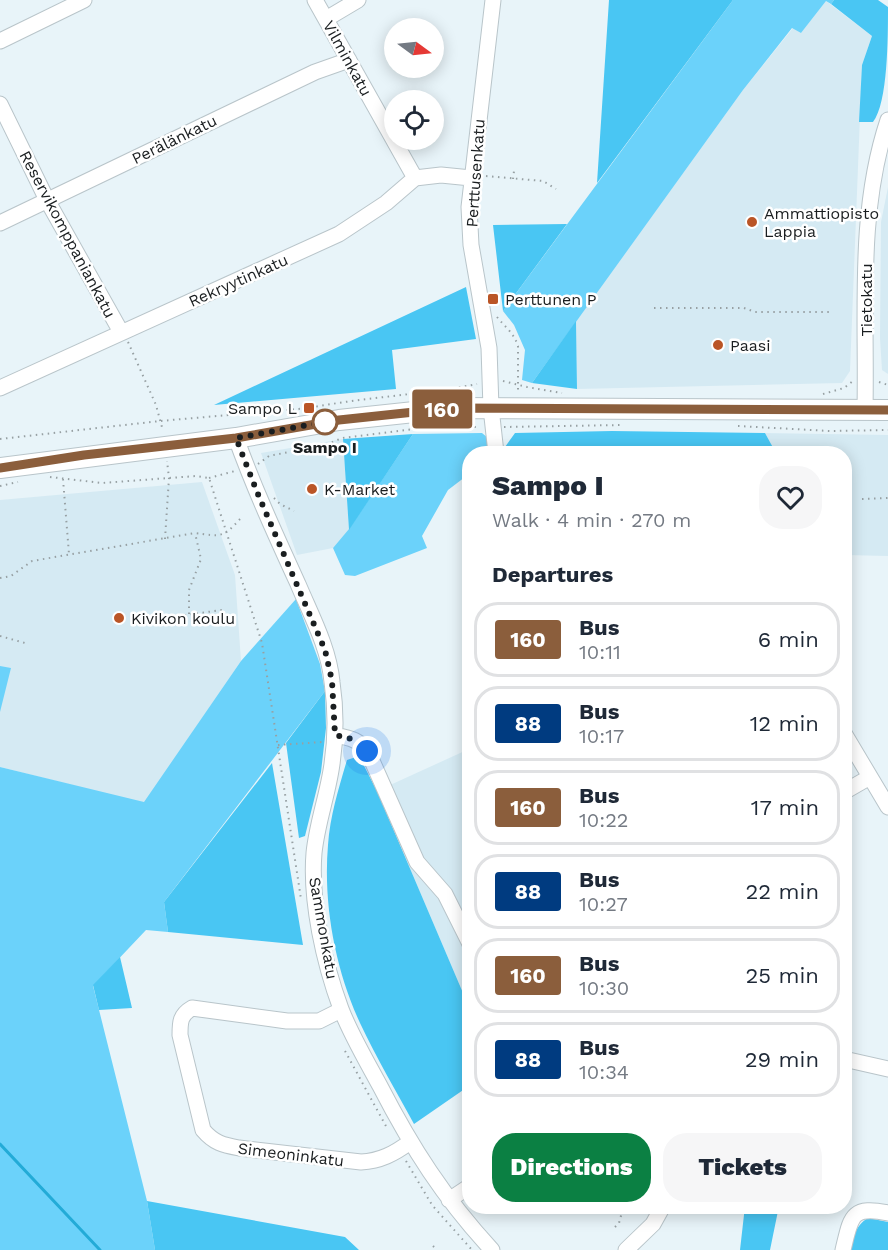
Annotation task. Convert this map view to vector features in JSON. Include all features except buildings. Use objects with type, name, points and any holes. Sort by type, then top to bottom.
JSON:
[{"type":"main road","points":[[0,468],[84,455],[236,438],[339,420],[452,408],[888,410]]},
{"type":"street","points":[[0,41],[84,0]]},
{"type":"street","name":"Vilminkatu","points":[[315,0],[416,178]]},
{"type":"street","points":[[326,19],[358,0]]},
{"type":"street","name":"Perttusenkatu","points":[[493,0],[478,177],[469,207],[471,244],[489,348],[491,408],[495,446]]},
{"type":"street","name":"Perälänkatu","points":[[0,223],[315,72],[349,60]]},
{"type":"street","name":"Reservikomppaniankatu","points":[[0,104],[47,200],[122,332]]},
{"type":"street","name":"Tietokatu","points":[[865,410],[866,243],[876,167],[888,120]]},
{"type":"street","points":[[416,178],[441,175],[478,177]]},
{"type":"street","name":"Rekryytinkatu","points":[[0,388],[339,234],[416,178]]},
{"type":"street","name":"Sammonkatu","points":[[236,438],[256,467],[325,650],[332,681],[335,737],[333,764],[314,852],[314,878],[324,949],[342,1010],[404,1146],[465,1222],[492,1250]]},
{"type":"street","points":[[335,737],[352,738],[361,743],[369,754],[411,850],[424,870],[445,894],[462,928]]},
{"type":"street","points":[[852,747],[888,807]]},
{"type":"street","points":[[852,787],[870,777]]},
{"type":"street","name":"Simeoninkatu","points":[[342,1010],[319,1021],[286,1021],[192,1008],[184,1013],[180,1020],[180,1035],[203,1130],[211,1139],[220,1144],[239,1148],[361,1162],[375,1161],[404,1146]]},
{"type":"street","points":[[852,1061],[888,1069]]},
{"type":"street","points":[[449,1200],[462,1191]]},
{"type":"street","points":[[843,1250],[849,1224],[858,1213],[868,1210],[888,1213]]},
{"type":"street","points":[[626,1250],[653,1224],[659,1214]]},
{"type":"path","points":[[478,177],[486,169]]},
{"type":"path","points":[[513,178],[514,171]]},
{"type":"path","points":[[478,177],[543,181],[555,189]]},
{"type":"path","points":[[654,308],[829,312]]},
{"type":"path","points":[[496,316],[516,339],[519,358],[518,397]]},
{"type":"path","points":[[122,332],[156,405],[166,439]]},
{"type":"path","points":[[821,394],[852,383],[854,375]]},
{"type":"path","points":[[502,381],[565,393]]},
{"type":"path","points":[[879,382],[888,385]]},
{"type":"path","points":[[0,439],[160,421],[309,408],[434,393],[475,384]]},
{"type":"path","points":[[508,427],[631,425]]},
{"type":"path","points":[[734,425],[797,430],[888,430]]},
{"type":"path","points":[[49,477],[102,483],[196,476],[209,478],[256,467],[269,456],[328,444],[342,438],[423,428],[483,427]]},
{"type":"path","points":[[165,538],[169,478],[167,455]]},
{"type":"path","points":[[209,478],[262,643],[301,900]]},
{"type":"path","points":[[63,479],[69,555]]},
{"type":"path","points":[[0,486],[22,481]]},
{"type":"path","points":[[270,493],[280,504],[294,511]]},
{"type":"path","points":[[862,499],[888,498]]},
{"type":"path","points":[[0,578],[11,576],[32,561],[195,533],[217,536],[227,533],[240,519]]},
{"type":"path","points":[[189,614],[189,590],[201,559],[195,533]]},
{"type":"path","points":[[149,620],[222,610]]},
{"type":"path","points":[[0,636],[25,643]]},
{"type":"path","points":[[277,745],[314,744],[335,737]]},
{"type":"path","points":[[343,1047],[388,1129]]},
{"type":"path","points":[[404,1146],[428,1198],[472,1250]]},
{"type":"path","points":[[615,1227],[619,1223],[621,1214]]},
{"type":"path","points":[[434,1246],[437,1250]]},
{"type":"shaded area","points":[[609,0],[733,0],[597,183]]},
{"type":"shaded area","points":[[733,0],[834,0],[831,4],[826,1],[801,33],[792,28],[743,90],[532,383],[522,380],[525,350],[514,325],[503,311]]},
{"type":"shaded area","points":[[834,0],[878,0],[888,7],[884,85],[882,100],[873,122],[859,122],[862,65],[872,36],[831,4]]},
{"type":"shaded area","name":"Ammattiopisto Lappia","points":[[826,1],[872,36],[862,65],[850,371],[842,383],[577,389],[576,321],[743,90],[793,28],[801,33]]},
{"type":"shaded area","points":[[888,187],[888,374],[882,370],[880,338],[881,222]]},
{"type":"shaded area","points":[[567,224],[503,311],[493,225]]},
{"type":"shaded area","points":[[466,287],[476,339],[392,350],[396,389],[214,405]]},
{"type":"shaded area","points":[[576,321],[577,389],[532,383]]},
{"type":"shaded area","points":[[612,431],[765,433],[772,446],[506,446],[515,433]]},
{"type":"shaded area","points":[[482,433],[488,438],[489,446],[462,446],[462,479],[448,490],[422,536],[427,548],[355,576],[345,575],[333,548],[349,529],[413,434]]},
{"type":"shaded area","points":[[765,433],[888,435],[888,556],[852,555],[852,446],[772,446]]},
{"type":"shaded area","points":[[413,434],[349,530],[343,439]]},
{"type":"shaded area","points":[[343,439],[349,530],[333,548],[297,555],[261,453]]},
{"type":"shaded area","name":"Kivikon koulu","points":[[202,482],[235,575],[241,661],[144,803],[0,767],[0,500]]},
{"type":"shaded area","points":[[296,599],[320,664],[325,691],[164,902],[168,932],[146,930],[93,986],[147,1201],[155,1250],[0,1250],[0,767],[144,802],[241,661]]},
{"type":"shaded area","points":[[0,666],[11,668],[0,712]]},
{"type":"shaded area","points":[[325,691],[326,728],[321,772],[305,836],[299,838],[286,743]]},
{"type":"shaded area","points":[[462,752],[462,991],[377,791]]},
{"type":"shaded area","points":[[359,756],[377,791],[462,991],[462,1091],[414,1124],[360,1023],[344,981],[333,936],[327,890],[329,834],[347,760]]},
{"type":"shaded area","points":[[272,763],[303,945],[168,932],[164,902]]},
{"type":"shaded area","points":[[120,957],[132,1008],[99,1010],[93,985]]},
{"type":"shaded area","points":[[147,1201],[345,1237],[359,1250],[155,1250]]},
{"type":"shaded area","points":[[744,1214],[777,1214],[770,1250],[740,1250]]},
{"type":"shaded area","points":[[868,1218],[888,1222],[888,1250],[851,1250],[858,1228]]},
{"type":"waterway","points":[[0,1144],[100,1250]]},
{"type":"bus line","name":"160","points":[[0,468],[84,455],[236,438],[339,420],[452,408],[888,410]]},
{"type":"place","name":"Ammattiopisto Lappia","points":[[752,222]]},
{"type":"place","name":"Perttunen P","points":[[493,299]]},
{"type":"place","name":"Paasi","points":[[718,345]]},
{"type":"place","name":"Sampo L","points":[[309,408]]},
{"type":"place","name":"Sampo I","points":[[325,422]]},
{"type":"place","name":"K-Market","points":[[312,489]]},
{"type":"place","name":"Kivikon koulu","points":[[119,618]]},
{"type":"route","points":[[325,422],[236,438],[325,650],[332,681],[335,735],[352,738],[361,743],[367,751]]}]
